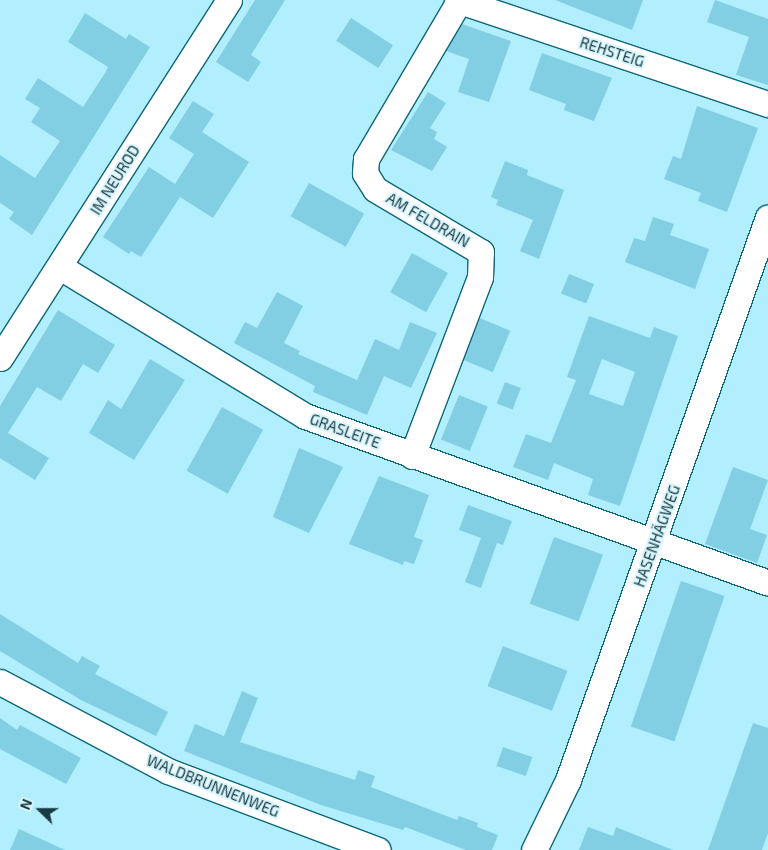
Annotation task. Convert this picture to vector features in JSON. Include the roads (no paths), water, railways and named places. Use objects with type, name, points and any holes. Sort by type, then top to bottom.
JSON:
[{"type":"street","name":"IM NEUROD","points":[[0,358],[60,267],[229,0]]},
{"type":"street","name":"REHSTEIG","points":[[458,0],[768,104]]},
{"type":"street","name":"AM FELDRAIN","points":[[412,456],[480,277],[482,252],[375,189],[365,173],[366,158],[458,0]]},
{"type":"street","name":"HASENHÄGWEG","points":[[534,850],[568,780],[655,542],[768,217]]},
{"type":"street","name":"GRASLEITE","points":[[60,267],[305,416],[768,583]]},
{"type":"street","name":"WALDBRUNNENWEG","points":[[0,682],[168,771],[378,850]]}]
